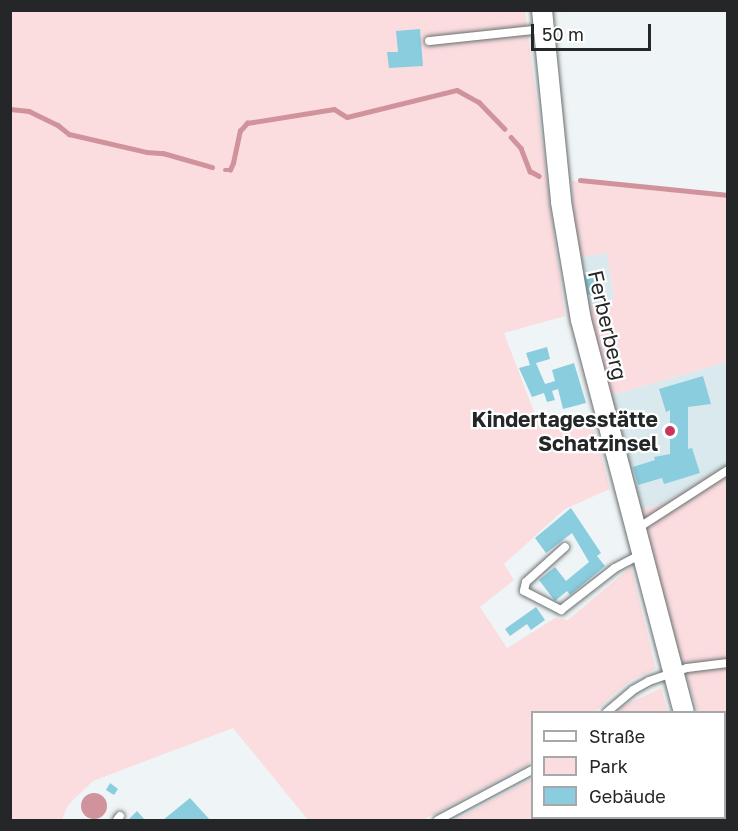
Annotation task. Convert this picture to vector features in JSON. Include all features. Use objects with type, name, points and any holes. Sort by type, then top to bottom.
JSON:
[{"type":"street","name":"Ferberberg","points":[[542,20],[570,264],[580,320],[684,711]]},
{"type":"lane","points":[[429,41],[542,20]]},
{"type":"lane","points":[[634,530],[728,470]]},
{"type":"lane","points":[[564,547],[526,582],[524,591],[561,610],[615,568],[641,554]]},
{"type":"lane","points":[[608,711],[633,690],[673,672],[728,663]]},
{"type":"lane","points":[[438,820],[531,771]]},
{"type":"shaded area","points":[[607,253],[614,299],[583,307],[575,258]]},
{"type":"shaded area","name":"Kindertagesstätte Schatzinsel","points":[[727,362],[727,465],[663,504],[633,511],[605,397]]},
{"type":"shaded area","points":[[94,793],[103,797],[107,806],[103,815],[94,819],[85,815],[81,806],[85,797]]},
{"type":"green space","points":[[10,11],[525,11],[565,316],[504,333],[541,430],[591,415],[610,489],[565,509],[504,564],[514,580],[480,607],[507,648],[555,618],[568,620],[631,567],[656,669],[631,680],[596,711],[531,711],[531,763],[423,820],[308,820],[233,728],[93,781],[68,805],[62,820],[11,820]]},
{"type":"green space","points":[[572,181],[727,194],[727,362],[605,397],[583,307],[614,299],[607,253],[575,258]]},
{"type":"green space","points":[[727,465],[728,736],[726,737],[726,711],[698,711],[633,511],[663,504]]},
{"type":"green space","points":[[661,688],[668,711],[615,711]]},
{"type":"green space","points":[[531,780],[531,819],[558,819],[556,820],[455,820]]},
{"type":"building","points":[[420,29],[423,66],[389,68],[387,52],[398,52],[396,31]]},
{"type":"building","points":[[598,272],[602,292],[587,295],[583,275]]},
{"type":"building","points":[[547,347],[550,359],[536,363],[545,384],[555,381],[552,370],[574,363],[586,403],[563,409],[558,389],[552,391],[555,400],[547,402],[544,393],[532,397],[519,368],[530,365],[526,353]]},
{"type":"building","points":[[703,376],[711,404],[688,407],[688,449],[692,448],[700,473],[664,484],[662,478],[638,485],[633,467],[655,460],[654,457],[670,454],[670,410],[666,412],[659,389]]},
{"type":"building","points":[[571,508],[601,553],[597,556],[605,566],[570,595],[567,591],[555,601],[539,580],[555,567],[566,581],[589,562],[572,533],[546,553],[535,538]]},
{"type":"building","points":[[536,607],[545,620],[531,630],[527,624],[510,636],[505,629]]},
{"type":"building","points":[[110,783],[118,789],[114,795],[106,790]]},
{"type":"building","points":[[190,798],[210,820],[163,820]]},
{"type":"building","points":[[137,811],[145,820],[128,820]]},
{"type":"waterway","points":[[225,170],[230,170],[240,131],[247,123],[334,109],[347,117],[457,90],[479,102],[505,129]]},
{"type":"waterway","points":[[10,109],[29,111],[58,125],[69,134],[147,152],[163,153],[212,167]]},
{"type":"waterway","points":[[511,137],[521,148],[530,171],[539,176]]},
{"type":"waterway","points":[[580,180],[728,195]]},
{"type":"place","name":"Kindertagesstätte Schatzinsel","points":[[670,431]]}]
